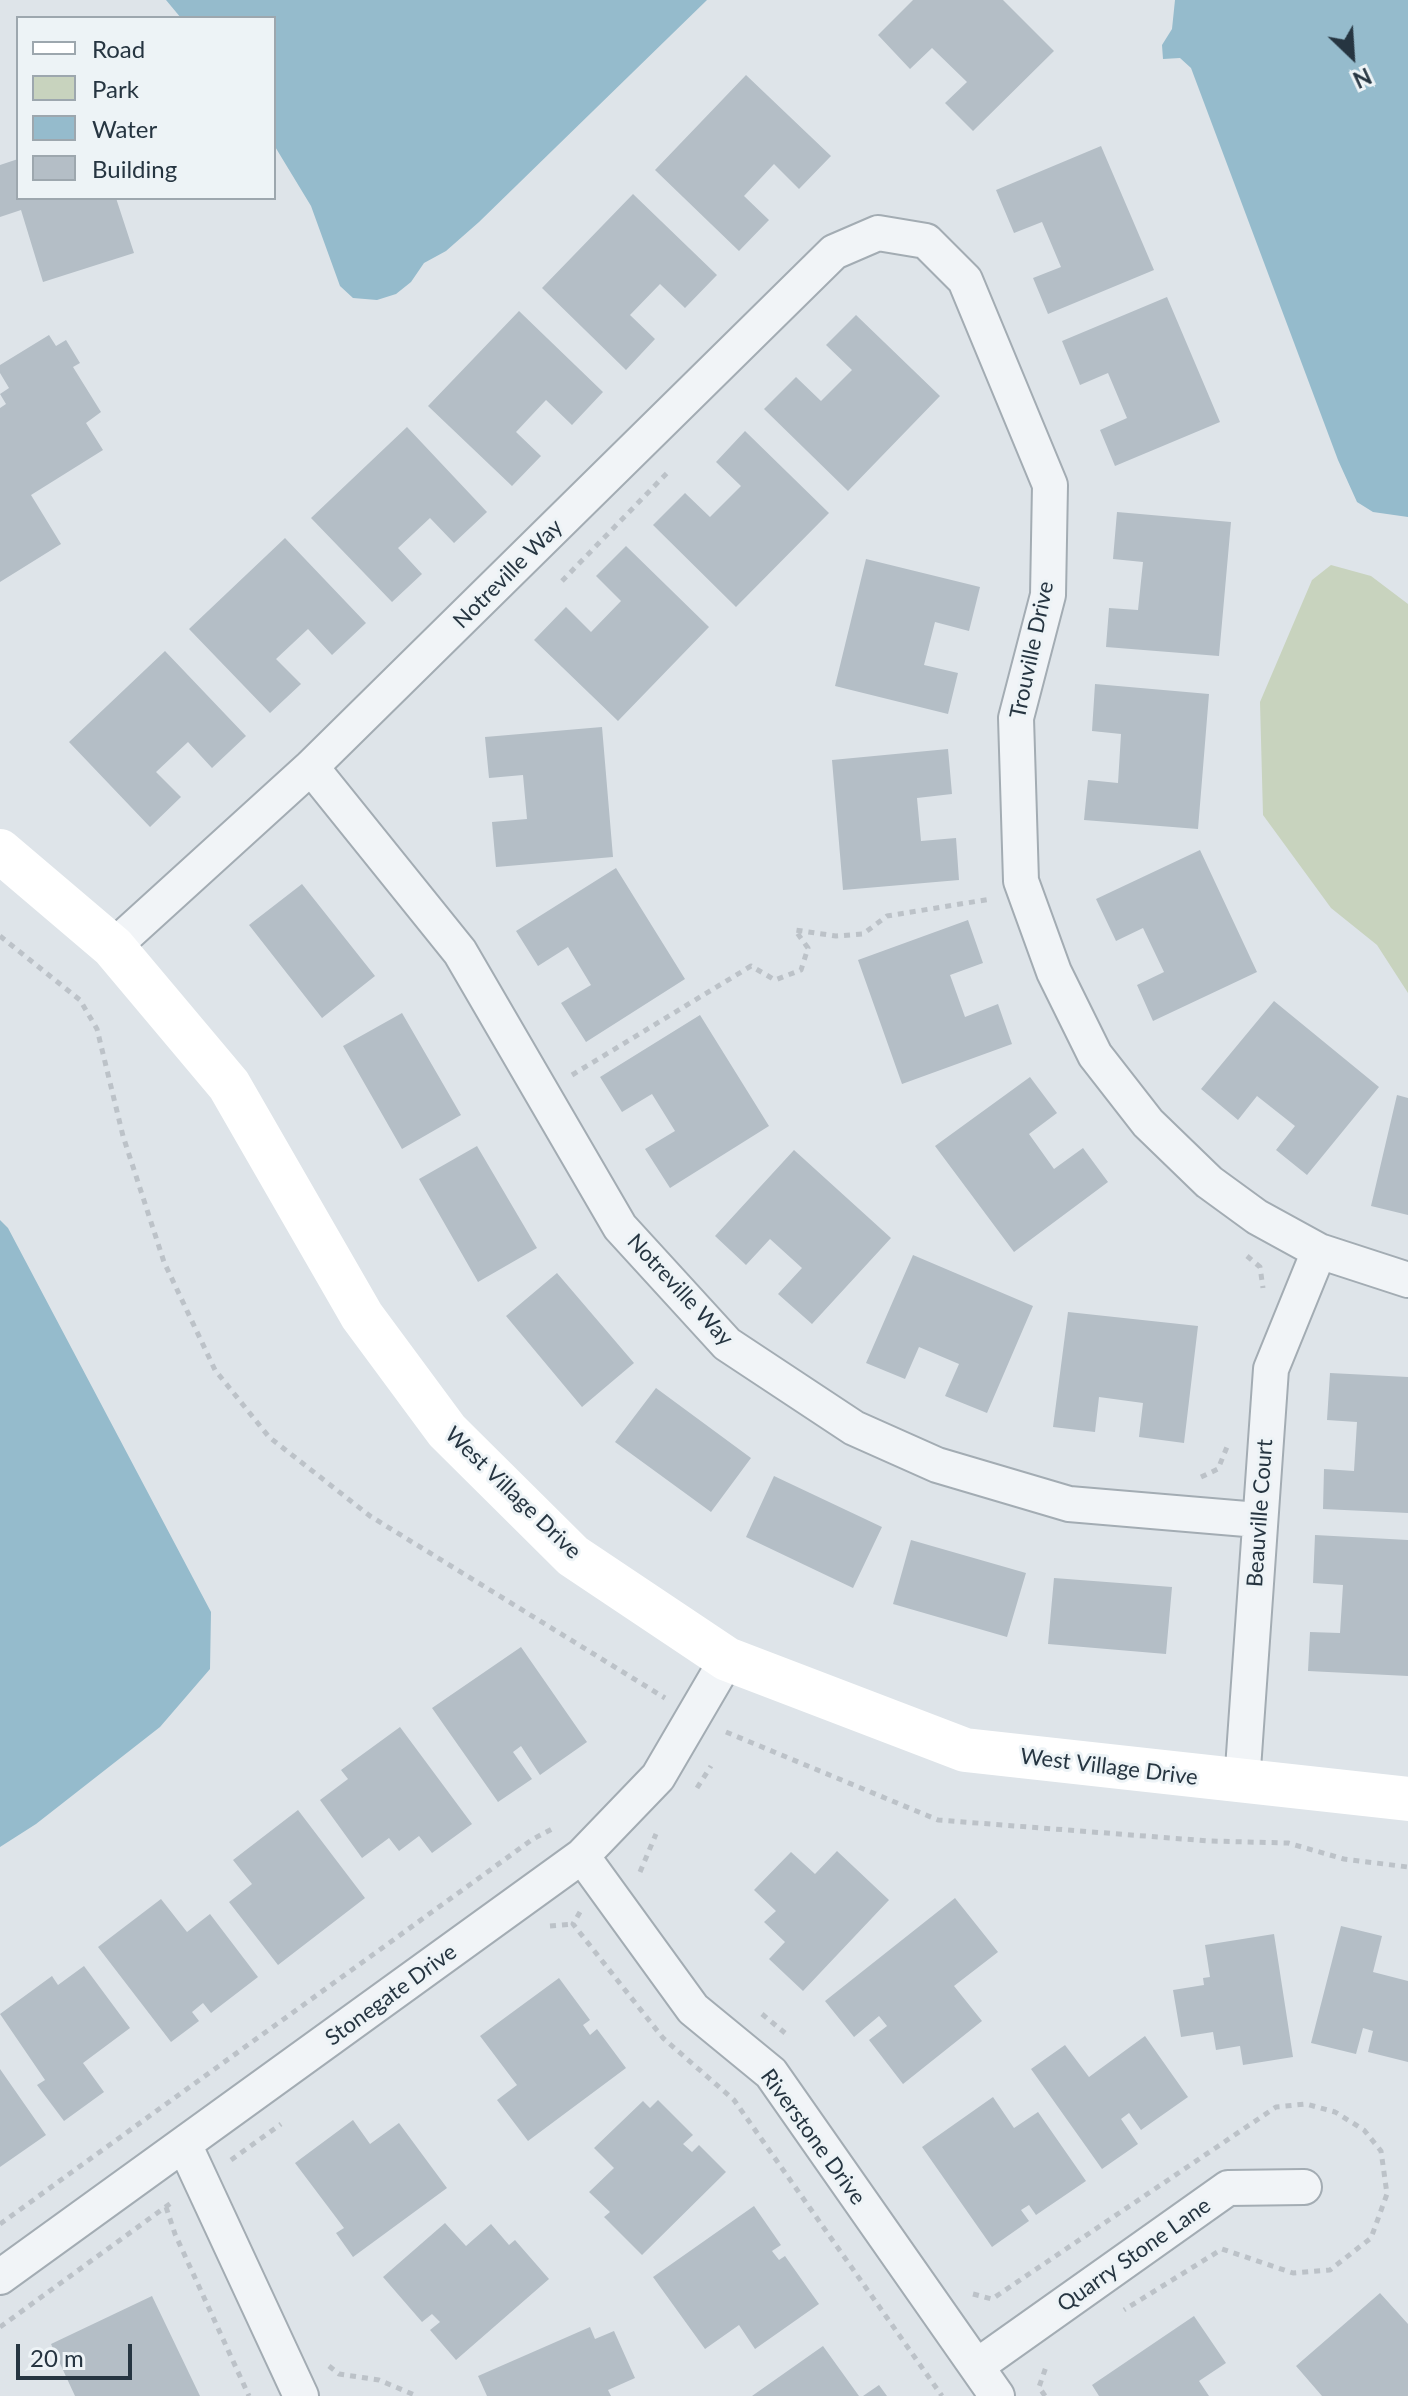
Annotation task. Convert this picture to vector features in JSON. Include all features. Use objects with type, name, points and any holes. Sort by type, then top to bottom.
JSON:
[{"type":"street","name":"Trouville Drive","points":[[705,380],[834,252],[878,233],[926,241],[965,280],[1050,485],[1048,595],[1016,718],[1021,881],[1054,972],[1095,1055],[1148,1123],[1209,1182],[1257,1217],[1319,1251],[1408,1280]]},
{"type":"street","name":"Notreville Way","points":[[113,947],[311,767],[705,380]]},
{"type":"street","name":"Notreville Way","points":[[311,767],[460,952],[620,1227],[727,1344],[854,1428],[937,1465],[1069,1504],[1258,1520]]},
{"type":"street","name":"West Village Drive","points":[[0,851],[113,947],[229,1085],[362,1316],[447,1431],[573,1556],[727,1659],[965,1750],[1408,1799]]},
{"type":"street","name":"Beauville Court","points":[[1242,1783],[1258,1520],[1271,1369],[1319,1251]]},
{"type":"street","name":"Stonegate Drive","points":[[0,2277],[184,2144],[590,1868],[658,1777],[727,1659]]},
{"type":"street","name":"Riverstone Drive","points":[[590,1868],[693,2009],[771,2073],[997,2396]]},
{"type":"street","points":[[184,2144],[301,2396]]},
{"type":"street","name":"Quarry Stone Lane","points":[[977,2366],[1228,2188],[1304,2187]]},
{"type":"path","points":[[567,1079],[751,966],[775,980],[801,970],[808,948],[795,930],[836,936],[863,934],[887,916],[996,898]]},
{"type":"path","points":[[659,1711],[667,1699]]},
{"type":"path","points":[[721,1745],[726,1732]]},
{"type":"path","points":[[694,1791],[715,1757]]},
{"type":"path","points":[[643,1880],[639,1869],[656,1834],[666,1823]]},
{"type":"path","points":[[0,2224],[533,1839],[557,1826]]},
{"type":"path","points":[[590,1868],[573,1924],[663,2038],[734,2100],[942,2396]]},
{"type":"path","points":[[757,2010],[788,2037]]},
{"type":"path","points":[[971,2294],[992,2299],[1276,2107],[1306,2104],[1335,2112],[1364,2130],[1381,2151],[1387,2194],[1371,2238],[1330,2270],[1293,2273],[1222,2249],[1122,2312]]},
{"type":"path","points":[[230,2161],[237,2175]]},
{"type":"path","points":[[166,2207],[249,2396]]},
{"type":"path","points":[[1045,2396],[1039,2387],[1045,2366],[1055,2359]]},
{"type":"path","points":[[325,2362],[339,2374],[379,2380],[417,2396]]},
{"type":"green space","points":[[1331,565],[1371,576],[1408,604],[1408,993],[1377,945],[1331,908],[1263,815],[1260,702],[1312,580]]},
{"type":"water","points":[[166,0],[707,0],[479,222],[446,251],[424,263],[411,282],[396,294],[377,300],[353,298],[340,286],[311,206],[276,148],[276,16],[179,16]]},
{"type":"water","points":[[1175,0],[1408,0],[1408,517],[1373,512],[1357,502],[1338,460],[1191,68],[1180,58],[1163,59],[1162,45],[1172,29]]},
{"type":"water","points":[[0,1220],[8,1228],[211,1612],[210,1669],[160,1727],[36,1824],[0,1847]]},
{"type":"building","points":[[913,0],[1003,0],[1054,51],[973,131],[945,103],[967,82],[932,48],[910,69],[878,35]]},
{"type":"building","points":[[746,75],[831,156],[799,189],[774,164],[744,196],[769,220],[739,251],[655,170]]},
{"type":"building","points":[[1101,146],[1154,270],[1048,314],[1033,278],[1061,267],[1042,222],[1014,233],[996,190]]},
{"type":"building","points":[[16,160],[16,200],[117,200],[134,253],[43,282],[21,210],[0,217],[0,165]]},
{"type":"building","points":[[633,194],[717,275],[685,308],[660,284],[630,315],[655,339],[626,370],[542,288]]},
{"type":"building","points":[[1167,297],[1220,422],[1115,466],[1100,430],[1127,418],[1108,373],[1080,385],[1062,341]]},
{"type":"building","points":[[519,311],[603,392],[572,425],[546,400],[516,432],[541,456],[512,486],[428,406]]},
{"type":"building","points":[[856,315],[940,396],[848,491],[764,409],[796,377],[821,401],[852,370],[826,345]]},
{"type":"building","points":[[49,335],[56,346],[66,340],[80,363],[73,367],[101,412],[86,423],[103,450],[31,495],[61,544],[0,582],[0,408],[6,404],[0,394],[9,388],[0,373],[0,365]]},
{"type":"building","points":[[407,427],[487,512],[454,543],[430,518],[398,548],[422,574],[392,602],[311,518]]},
{"type":"building","points":[[745,431],[829,513],[736,607],[653,525],[685,493],[710,517],[741,486],[716,462]]},
{"type":"building","points":[[1117,512],[1231,522],[1219,656],[1106,647],[1109,608],[1138,610],[1143,562],[1113,559]]},
{"type":"building","points":[[285,538],[366,623],[332,655],[308,629],[276,659],[301,684],[270,713],[189,629]]},
{"type":"building","points":[[626,546],[709,627],[618,721],[534,640],[566,607],[591,632],[621,601],[596,576]]},
{"type":"building","points":[[866,559],[980,587],[969,631],[935,622],[924,665],[958,673],[948,714],[835,686]]},
{"type":"building","points":[[165,651],[246,736],[212,768],[188,742],[156,772],[181,797],[150,827],[69,742]]},
{"type":"building","points":[[1095,684],[1209,694],[1198,829],[1084,820],[1088,780],[1118,783],[1121,734],[1092,731]]},
{"type":"building","points":[[602,727],[613,857],[496,867],[492,822],[527,819],[523,775],[489,778],[485,737]]},
{"type":"building","points":[[948,749],[952,794],[917,798],[921,841],[956,838],[959,880],[843,890],[832,760]]},
{"type":"building","points":[[1200,850],[1257,972],[1153,1021],[1137,985],[1164,972],[1143,928],[1116,941],[1096,899]]},
{"type":"building","points":[[616,868],[685,979],[586,1042],[561,1003],[591,985],[568,947],[538,966],[516,931]]},
{"type":"building","points":[[302,884],[375,976],[322,1018],[249,925]]},
{"type":"building","points":[[968,920],[983,963],[950,975],[965,1017],[998,1004],[1012,1044],[902,1084],[858,960]]},
{"type":"building","points":[[1274,1001],[1379,1087],[1307,1175],[1276,1150],[1295,1126],[1257,1096],[1238,1120],[1201,1089]]},
{"type":"building","points":[[402,1013],[461,1115],[402,1149],[343,1046]]},
{"type":"building","points":[[700,1015],[769,1126],[670,1188],[645,1149],[675,1131],[652,1094],[622,1112],[600,1077]]},
{"type":"building","points":[[1030,1077],[1057,1113],[1029,1134],[1054,1169],[1083,1148],[1108,1182],[1014,1252],[935,1146]]},
{"type":"building","points":[[1397,1095],[1408,1098],[1408,1215],[1371,1206]]},
{"type":"building","points":[[477,1146],[537,1248],[478,1282],[419,1179]]},
{"type":"building","points":[[794,1150],[891,1238],[812,1324],[778,1294],[802,1268],[770,1239],[746,1265],[715,1236]]},
{"type":"building","points":[[913,1255],[1033,1306],[987,1413],[945,1396],[959,1364],[919,1347],[905,1379],[866,1363]]},
{"type":"building","points":[[557,1273],[634,1363],[582,1407],[506,1316]]},
{"type":"building","points":[[1068,1312],[1198,1326],[1184,1443],[1139,1437],[1143,1403],[1099,1397],[1095,1432],[1053,1427]]},
{"type":"building","points":[[1330,1373],[1408,1377],[1408,1513],[1323,1509],[1324,1469],[1354,1471],[1357,1422],[1327,1420]]},
{"type":"building","points":[[656,1388],[751,1458],[711,1512],[615,1442]]},
{"type":"building","points":[[774,1476],[882,1527],[853,1588],[746,1537]]},
{"type":"building","points":[[1315,1535],[1408,1540],[1408,1676],[1308,1671],[1310,1632],[1340,1633],[1343,1585],[1313,1583]]},
{"type":"building","points":[[911,1540],[1026,1573],[1007,1637],[893,1604]]},
{"type":"building","points":[[1054,1578],[1172,1587],[1166,1654],[1048,1644]]},
{"type":"building","points":[[521,1647],[587,1742],[540,1775],[521,1746],[513,1752],[532,1779],[498,1802],[432,1708]]},
{"type":"building","points":[[400,1727],[472,1824],[432,1853],[419,1836],[399,1851],[389,1838],[362,1858],[320,1800],[348,1779],[341,1770]]},
{"type":"building","points":[[298,1810],[365,1898],[278,1965],[229,1902],[252,1884],[233,1860]]},
{"type":"building","points":[[837,1851],[889,1900],[803,1991],[769,1959],[785,1942],[764,1922],[776,1911],[754,1890],[791,1852],[815,1874]]},
{"type":"building","points":[[955,1898],[998,1952],[954,1986],[982,2021],[903,2084],[869,2040],[887,2026],[879,2016],[854,2037],[825,2001]]},
{"type":"building","points":[[161,1899],[187,1932],[210,1914],[258,1977],[211,2013],[203,2003],[192,2012],[199,2021],[171,2042],[98,1947]]},
{"type":"building","points":[[1341,1926],[1382,1936],[1373,1972],[1408,1981],[1408,2062],[1368,2052],[1373,2031],[1363,2028],[1356,2054],[1311,2043]]},
{"type":"building","points":[[1274,1934],[1293,2057],[1243,2065],[1240,2046],[1216,2050],[1213,2032],[1181,2037],[1173,1990],[1204,1985],[1203,1978],[1210,1977],[1205,1945]]},
{"type":"building","points":[[84,1966],[130,2028],[83,2063],[104,2092],[64,2121],[37,2085],[45,2080],[0,2014],[52,1976],[58,1985]]},
{"type":"building","points":[[559,1978],[590,2020],[583,2025],[590,2035],[597,2029],[626,2068],[528,2141],[497,2100],[517,2085],[480,2036]]},
{"type":"building","points":[[1145,2036],[1188,2097],[1141,2130],[1129,2113],[1121,2119],[1138,2144],[1102,2169],[1031,2069],[1065,2045],[1089,2077]]},
{"type":"building","points":[[0,2069],[46,2135],[0,2167]]},
{"type":"building","points":[[993,2097],[1014,2128],[1038,2112],[1086,2181],[1036,2215],[1029,2205],[1021,2210],[1029,2221],[992,2247],[922,2147]]},
{"type":"building","points":[[658,2100],[693,2135],[683,2144],[692,2152],[699,2145],[726,2172],[642,2255],[604,2217],[610,2212],[589,2192],[614,2168],[594,2148],[643,2101],[650,2108]]},
{"type":"building","points":[[353,2120],[370,2144],[399,2123],[447,2188],[353,2257],[336,2233],[344,2228],[295,2163]]},
{"type":"building","points":[[754,2206],[781,2245],[772,2251],[779,2260],[785,2256],[819,2304],[755,2349],[739,2325],[705,2349],[653,2277]]},
{"type":"building","points":[[445,2223],[466,2246],[491,2224],[509,2245],[515,2240],[549,2279],[456,2360],[430,2330],[440,2322],[432,2314],[422,2322],[383,2277]]},
{"type":"building","points":[[1380,2293],[1408,2324],[1408,2396],[1322,2396],[1296,2366]]},
{"type":"building","points":[[152,2296],[200,2396],[75,2396],[51,2344]]},
{"type":"building","points":[[1194,2316],[1226,2363],[1199,2381],[1209,2396],[1099,2396],[1092,2385]]},
{"type":"building","points":[[590,2327],[595,2339],[614,2331],[635,2378],[608,2390],[611,2396],[487,2396],[478,2376]]},
{"type":"building","points":[[823,2346],[859,2396],[752,2396]]},
{"type":"building","points":[[879,2385],[887,2396],[863,2396]]}]
